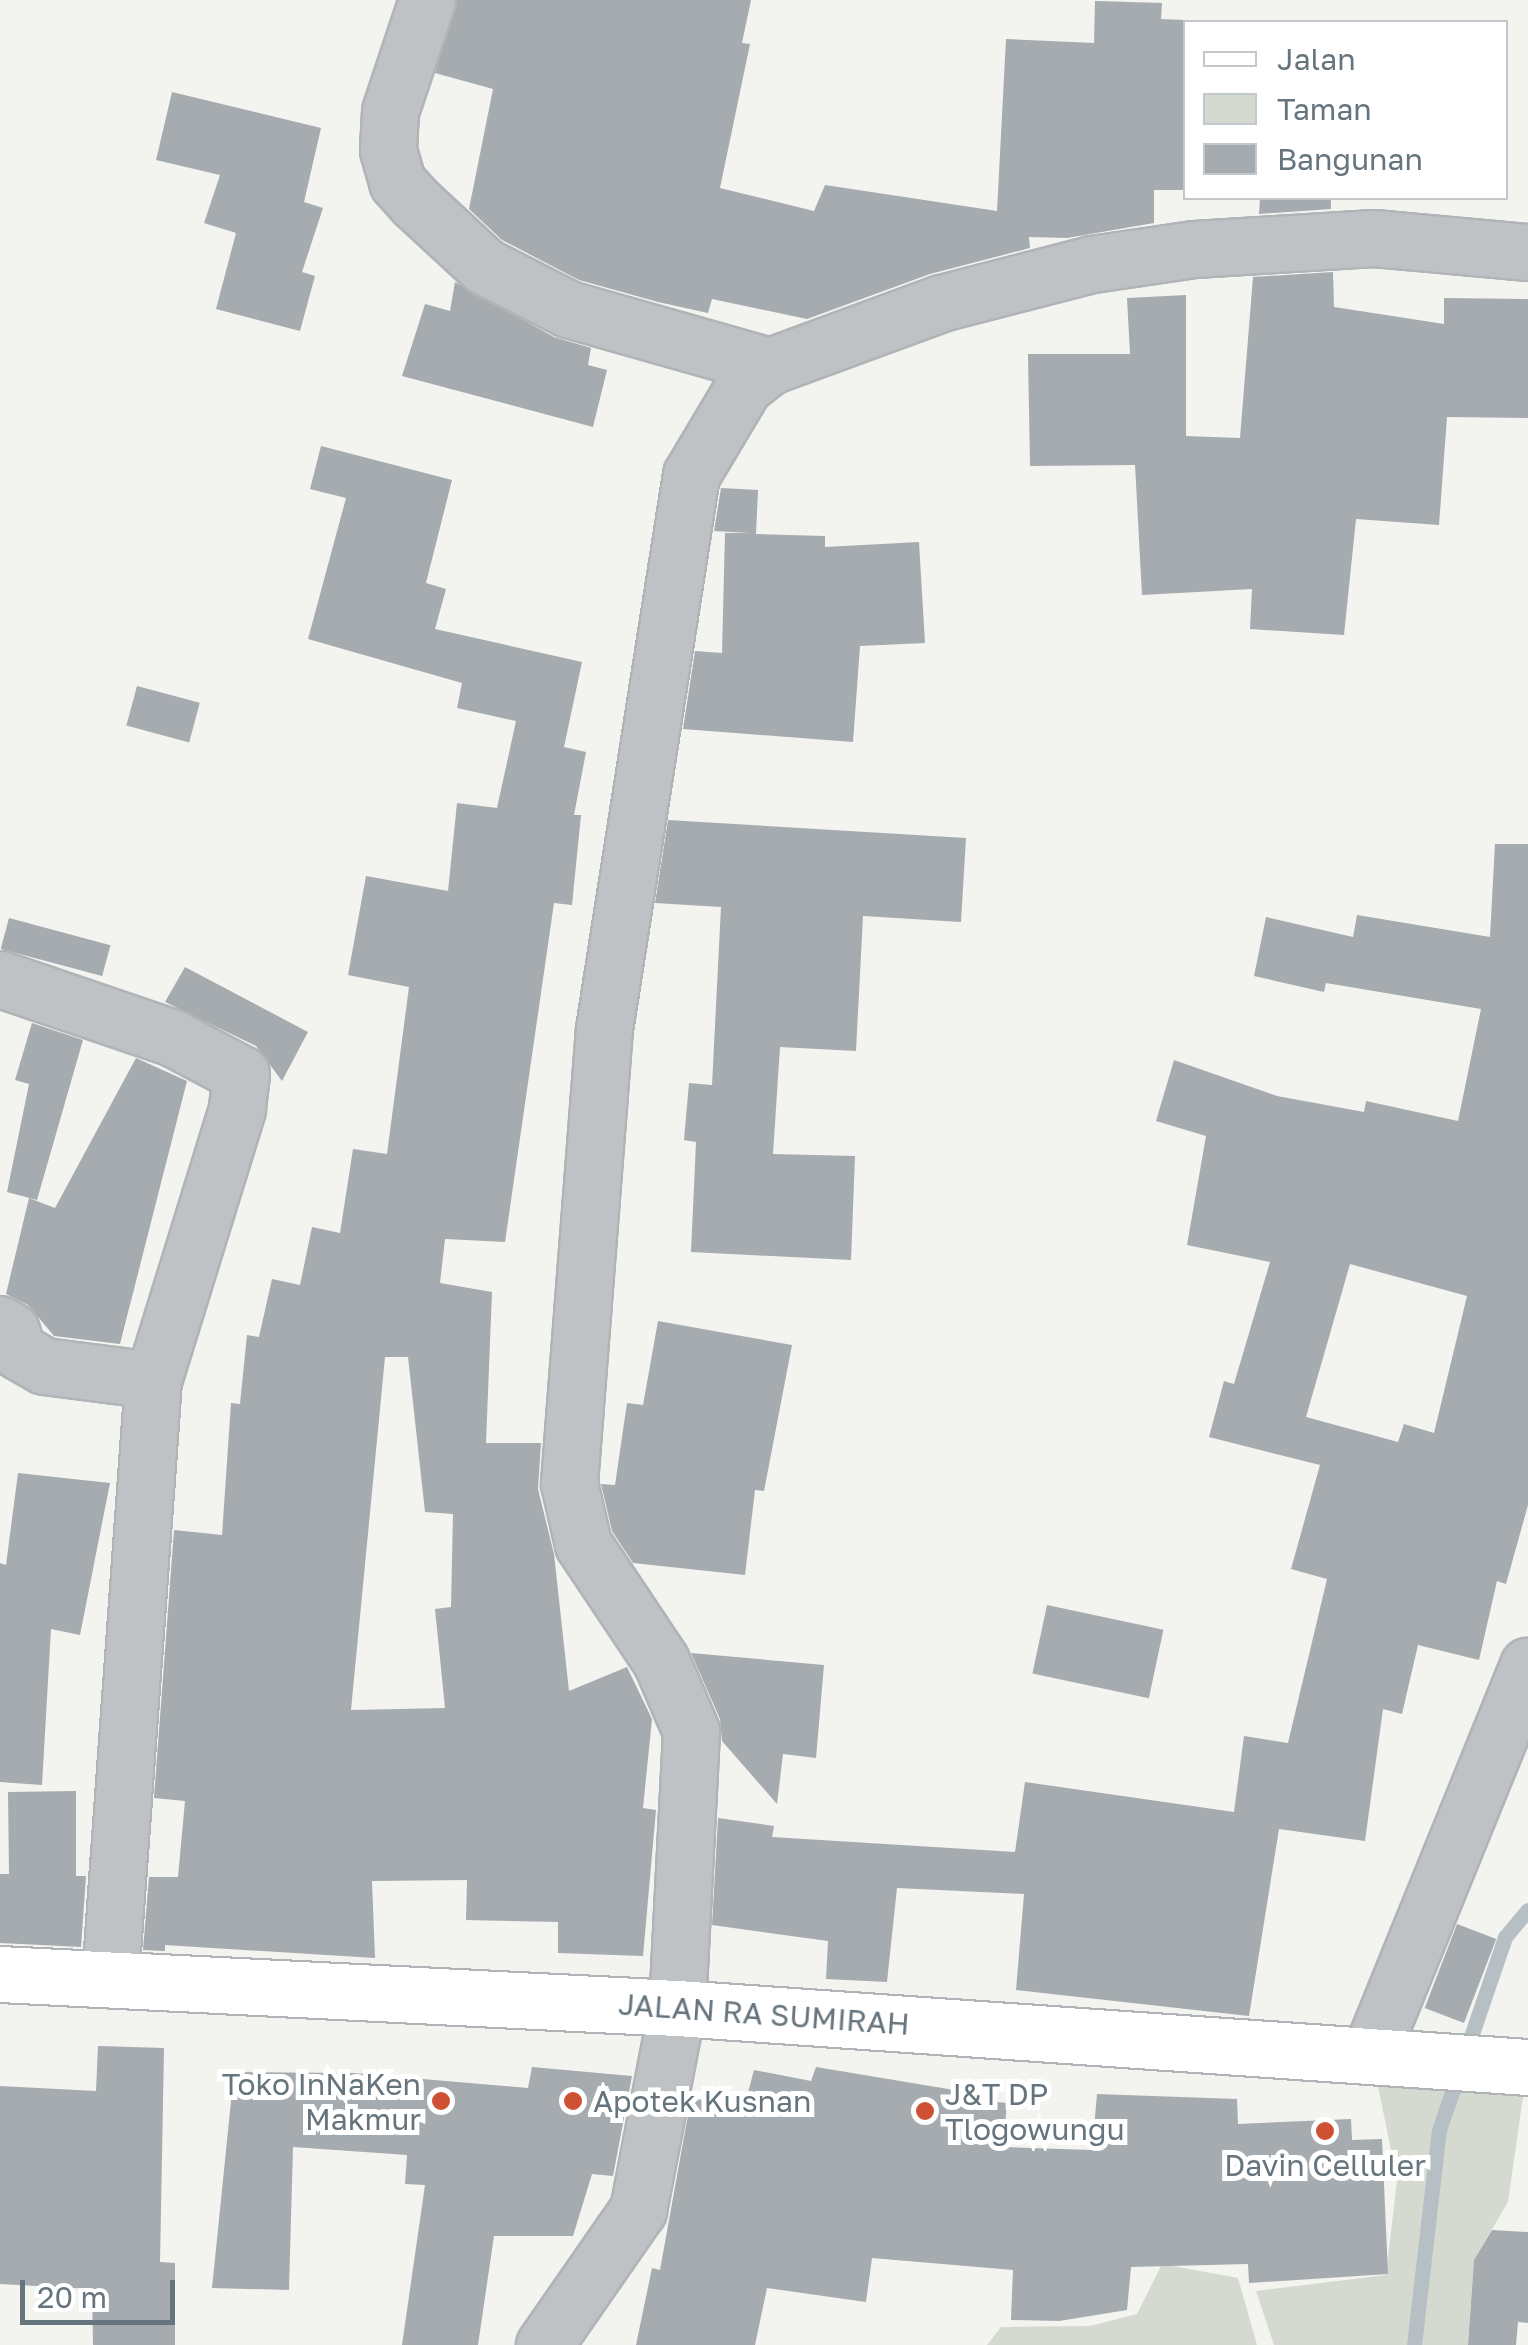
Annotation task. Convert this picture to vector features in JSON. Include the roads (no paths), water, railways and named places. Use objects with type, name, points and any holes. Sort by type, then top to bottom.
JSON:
[{"type":"main road","name":"JALAN RA SUMIRAH","points":[[0,1974],[677,2008],[1371,2052],[1481,2064]]},
{"type":"street","points":[[427,0],[390,111],[388,150],[397,182],[414,202],[484,266],[568,309],[770,366]]},
{"type":"street","points":[[544,2345],[638,2210],[677,2008],[691,1731],[660,1661],[583,1544],[569,1483],[604,1029],[691,476],[710,436],[744,386],[770,366],[941,302],[1092,264],[1194,249],[1374,238],[1528,252]]},
{"type":"street","points":[[0,979],[173,1038],[240,1074],[238,1109],[154,1380],[110,1978]]},
{"type":"street","points":[[0,1324],[11,1331],[18,1351],[44,1366],[154,1380]]},
{"type":"street","points":[[1371,2052],[1528,1666]]},
{"type":"waterway","points":[[1414,2345],[1439,2130],[1505,1937],[1528,1910]]},
{"type":"place","name":"Toko InNaKen Makmur","points":[[441,2101]]},
{"type":"place","name":"Apotek Kusnan","points":[[573,2101]]},
{"type":"place","name":"J&T DP Tlogowungu","points":[[925,2111]]},
{"type":"place","name":"Davin Celluler","points":[[1325,2131]]}]
